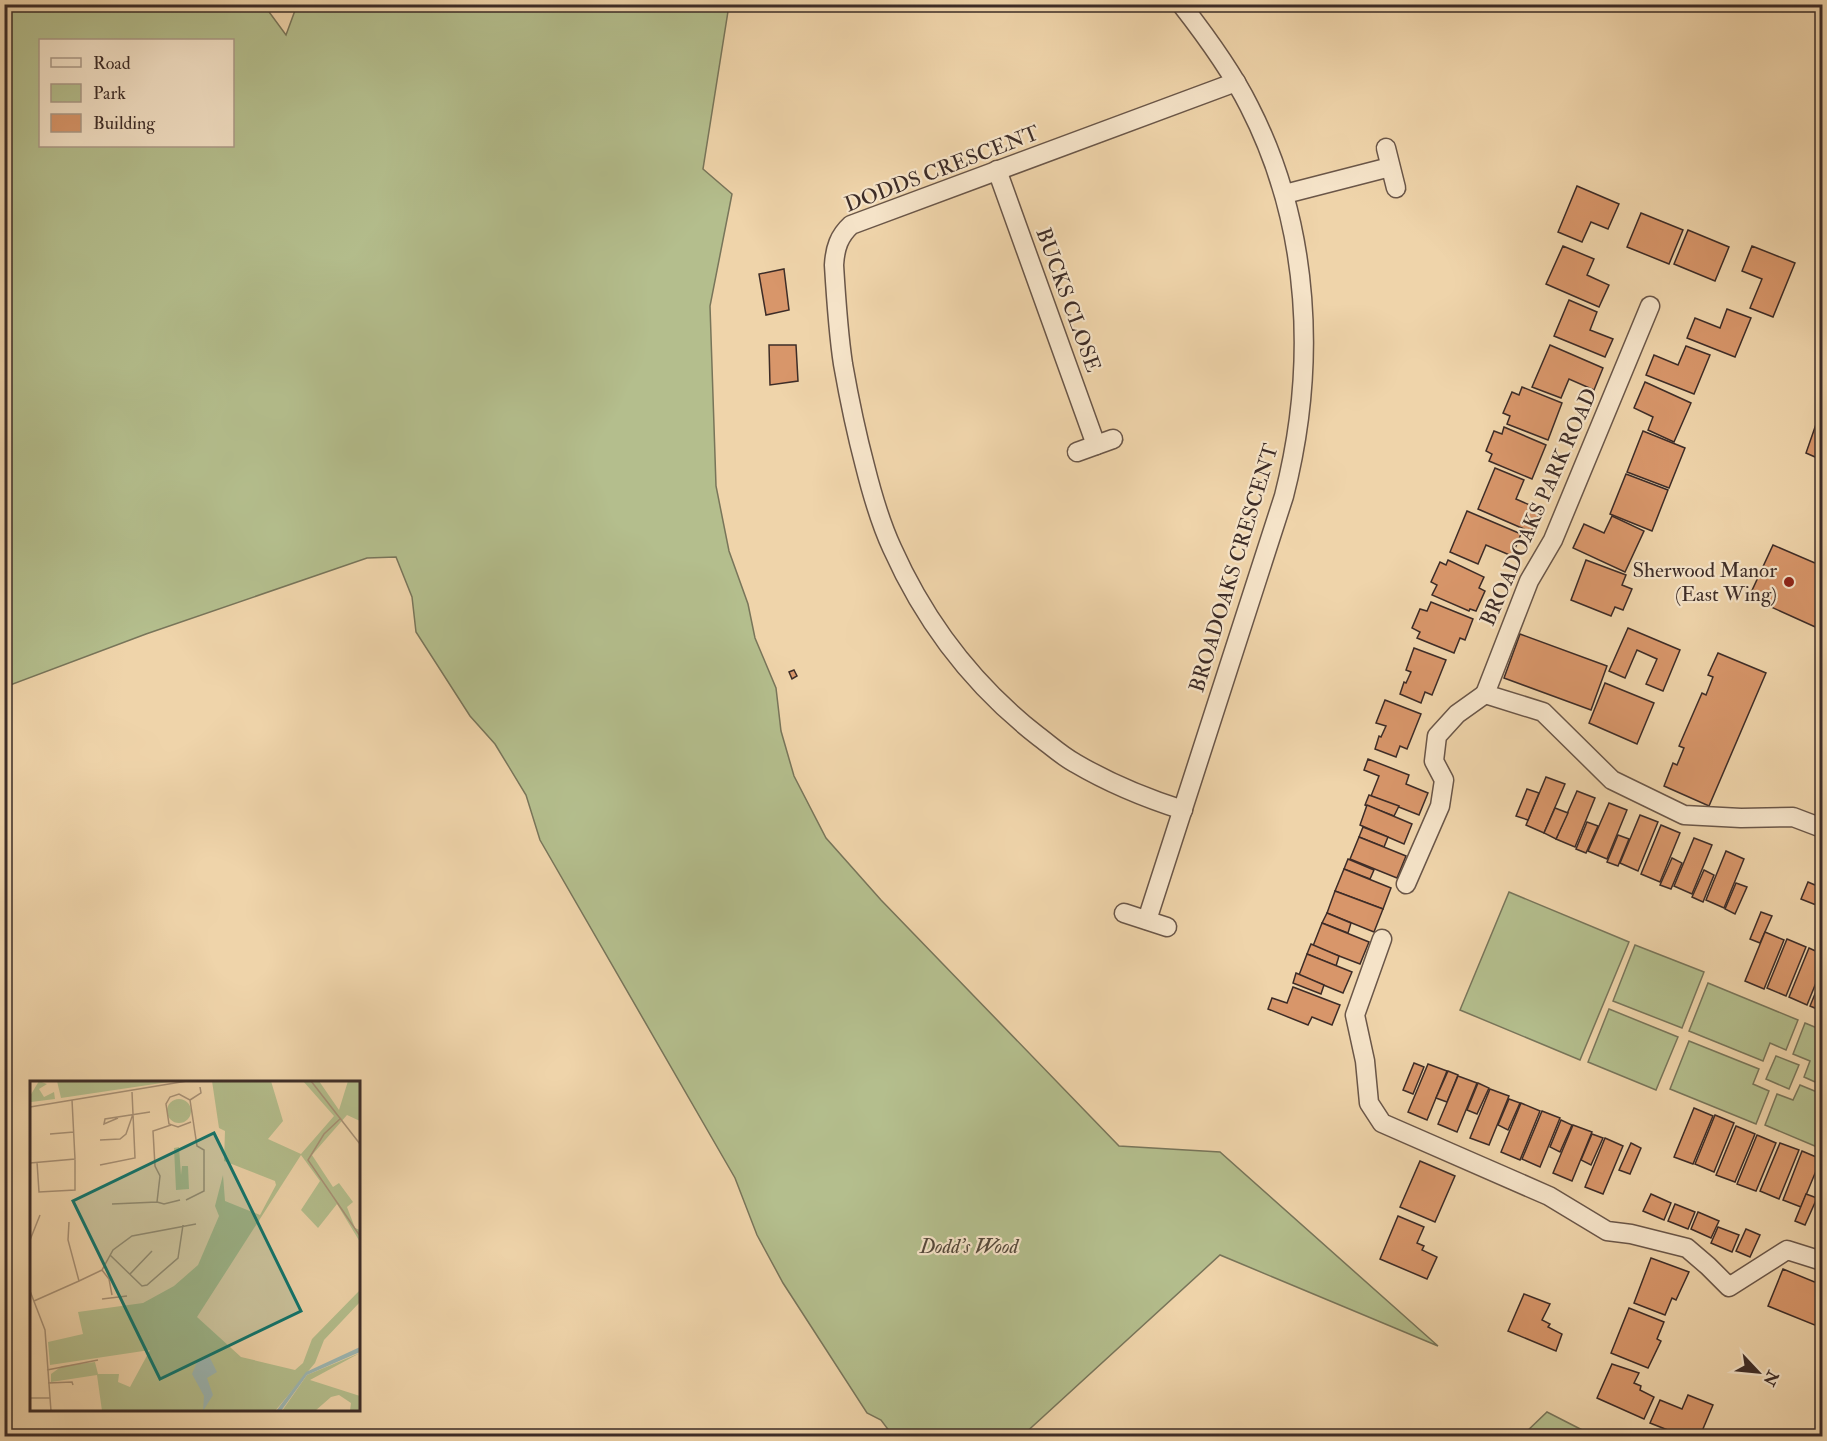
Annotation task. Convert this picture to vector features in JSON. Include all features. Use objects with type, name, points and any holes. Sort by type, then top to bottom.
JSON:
[{"type":"street","name":"BROADOAKS CRESCENT","points":[[1147,920],[1284,496],[1294,458],[1303,386],[1304,306],[1285,194],[1250,106],[1236,82],[1181,4]]},
{"type":"street","name":"DODDS CRESCENT","points":[[1183,810],[1127,790],[1073,762],[1025,726],[1002,706],[959,659],[939,634],[920,604],[891,547],[871,489],[851,409],[843,362],[834,252],[844,231],[851,225],[1236,82]]},
{"type":"street","points":[[1386,148],[1396,188]]},
{"type":"street","points":[[1285,194],[1390,167]]},
{"type":"street","name":"BUCKS CLOSE","points":[[997,170],[1096,445]]},
{"type":"street","name":"BROADOAKS PARK ROAD","points":[[1485,694],[1529,581],[1553,540],[1650,306]]},
{"type":"street","points":[[1077,452],[1113,439]]},
{"type":"street","points":[[1406,884],[1440,806],[1444,780],[1434,761],[1437,736],[1457,714],[1485,694],[1543,712],[1612,780],[1684,815],[1741,818],[1793,817],[1822,828]]},
{"type":"street","points":[[1125,913],[1167,927]]},
{"type":"street","points":[[1382,939],[1355,1015],[1365,1061],[1369,1103],[1382,1123],[1549,1196],[1607,1231],[1630,1234],[1687,1248],[1728,1287],[1787,1250],[1822,1261]]},
{"type":"green space","name":"Dodd's Wood","points":[[5,4],[264,5],[286,35],[297,5],[729,5],[703,169],[732,194],[710,306],[716,486],[729,551],[748,604],[755,638],[776,688],[781,731],[794,776],[826,838],[881,900],[1119,1146],[1220,1152],[1438,1346],[1220,1255],[1022,1436],[893,1436],[881,1420],[867,1413],[783,1283],[757,1235],[735,1178],[540,840],[526,795],[495,744],[470,716],[416,632],[412,597],[396,557],[367,558],[146,634],[5,687]]},
{"type":"green space","points":[[1509,892],[1629,942],[1580,1060],[1460,1010]]},
{"type":"green space","points":[[1635,945],[1704,972],[1682,1028],[1613,1001]]},
{"type":"green space","points":[[1708,983],[1798,1020],[1786,1050],[1770,1043],[1763,1061],[1689,1031]]},
{"type":"green space","points":[[1609,1009],[1678,1037],[1656,1090],[1588,1062]]},
{"type":"green space","points":[[1805,1023],[1822,1030],[1822,1085],[1804,1077],[1810,1061],[1793,1054]]},
{"type":"green space","points":[[1689,1041],[1759,1069],[1753,1084],[1769,1091],[1756,1124],[1670,1089]]},
{"type":"green space","points":[[1776,1056],[1799,1065],[1789,1089],[1766,1079]]},
{"type":"green space","points":[[1800,1085],[1822,1094],[1822,1149],[1765,1125],[1777,1094],[1793,1100]]},
{"type":"green space","points":[[1547,1412],[1594,1436],[1522,1436]]},
{"type":"building","points":[[1577,186],[1619,204],[1608,229],[1591,222],[1582,242],[1558,232]]},
{"type":"building","points":[[1641,213],[1683,230],[1669,264],[1627,247]]},
{"type":"building","points":[[1688,230],[1729,247],[1715,281],[1674,264]]},
{"type":"building","points":[[1563,246],[1594,259],[1587,275],[1609,285],[1599,307],[1546,284]]},
{"type":"building","points":[[1752,246],[1795,263],[1773,317],[1750,308],[1762,279],[1742,271]]},
{"type":"building","points":[[784,269],[789,310],[766,315],[759,274]]},
{"type":"building","points":[[1569,300],[1597,312],[1590,330],[1613,339],[1605,357],[1554,336]]},
{"type":"building","points":[[1727,309],[1751,318],[1735,357],[1687,338],[1695,318],[1720,328]]},
{"type":"building","points":[[769,345],[796,345],[798,381],[770,385]]},
{"type":"building","points":[[1550,345],[1603,368],[1594,390],[1569,379],[1561,398],[1532,387]]},
{"type":"building","points":[[1686,346],[1710,355],[1694,394],[1646,375],[1654,355],[1678,365]]},
{"type":"building","points":[[1645,382],[1691,403],[1674,442],[1648,430],[1653,417],[1634,408]]},
{"type":"building","points":[[1522,387],[1562,403],[1548,440],[1507,424],[1510,416],[1503,413],[1512,392],[1519,395]]},
{"type":"building","points":[[1822,407],[1822,460],[1806,453]]},
{"type":"building","points":[[1504,427],[1546,445],[1532,479],[1489,461],[1492,454],[1486,451],[1494,431],[1502,434]]},
{"type":"building","points":[[1643,431],[1685,448],[1669,488],[1627,472]]},
{"type":"building","points":[[1495,468],[1524,480],[1516,499],[1541,510],[1531,532],[1478,509]]},
{"type":"building","points":[[1626,474],[1668,490],[1652,531],[1610,514]]},
{"type":"building","points":[[1467,511],[1521,534],[1512,556],[1486,545],[1478,564],[1450,552]]},
{"type":"building","points":[[1612,516],[1644,531],[1625,572],[1573,548],[1584,524],[1604,533]]},
{"type":"building","name":"Sherwood Manor (East Wing)","points":[[1773,545],[1822,566],[1822,630],[1749,597]]},
{"type":"building","points":[[1448,560],[1484,577],[1479,588],[1485,591],[1476,611],[1470,609],[1469,611],[1432,595],[1437,585],[1431,582],[1440,562],[1446,565]]},
{"type":"building","points":[[1586,560],[1626,575],[1622,585],[1632,589],[1623,610],[1615,607],[1611,616],[1571,600]]},
{"type":"building","points":[[1431,602],[1473,619],[1465,640],[1460,638],[1454,653],[1417,638],[1420,632],[1412,628],[1420,609],[1427,611]]},
{"type":"building","points":[[1628,628],[1680,650],[1663,691],[1646,684],[1657,659],[1637,650],[1625,678],[1609,671]]},
{"type":"building","points":[[1520,634],[1607,666],[1591,710],[1504,678]]},
{"type":"building","points":[[1414,648],[1446,660],[1432,695],[1425,692],[1421,703],[1400,694],[1411,672],[1406,670]]},
{"type":"building","points":[[1718,653],[1766,673],[1709,806],[1664,786],[1673,763],[1677,765],[1684,748],[1679,746],[1702,693],[1706,695],[1713,677],[1708,675]]},
{"type":"building","points":[[794,670],[797,676],[792,679],[789,672]]},
{"type":"building","points":[[1605,683],[1654,703],[1637,744],[1589,723]]},
{"type":"building","points":[[1385,700],[1421,714],[1407,749],[1400,746],[1396,757],[1375,749],[1379,736],[1381,737],[1386,726],[1376,723]]},
{"type":"building","points":[[1368,759],[1409,775],[1406,784],[1428,793],[1419,815],[1371,796],[1379,776],[1364,770]]},
{"type":"building","points":[[1546,777],[1565,784],[1544,833],[1526,825]]},
{"type":"building","points":[[1527,789],[1539,793],[1528,820],[1516,816]]},
{"type":"building","points":[[1577,791],[1595,798],[1575,847],[1556,839]]},
{"type":"building","points":[[1369,795],[1399,806],[1394,816],[1365,805]]},
{"type":"building","points":[[1609,803],[1627,810],[1607,859],[1588,851]]},
{"type":"building","points":[[1367,805],[1412,824],[1404,844],[1360,825]]},
{"type":"building","points":[[1555,808],[1568,813],[1556,839],[1544,833]]},
{"type":"building","points":[[1640,815],[1658,822],[1638,871],[1620,863]]},
{"type":"building","points":[[1587,822],[1598,826],[1586,853],[1576,849]]},
{"type":"building","points":[[1661,825],[1680,833],[1660,882],[1641,874]]},
{"type":"building","points":[[1363,827],[1388,837],[1384,847],[1359,837]]},
{"type":"building","points":[[1618,835],[1629,839],[1618,866],[1607,862]]},
{"type":"building","points":[[1359,837],[1406,856],[1397,878],[1350,859]]},
{"type":"building","points":[[1694,838],[1712,845],[1692,894],[1674,886]]},
{"type":"building","points":[[1726,851],[1744,859],[1724,908],[1706,900]]},
{"type":"building","points":[[1672,858],[1682,863],[1671,889],[1660,885]]},
{"type":"building","points":[[1348,859],[1374,870],[1370,879],[1344,869]]},
{"type":"building","points":[[1344,869],[1391,888],[1383,909],[1335,891]]},
{"type":"building","points":[[1704,870],[1714,875],[1703,902],[1692,897]]},
{"type":"building","points":[[1808,882],[1822,888],[1821,907],[1801,899]]},
{"type":"building","points":[[1736,883],[1747,887],[1735,914],[1725,909]]},
{"type":"building","points":[[1335,891],[1383,909],[1374,932],[1327,913]]},
{"type":"building","points":[[1761,912],[1772,916],[1760,943],[1750,939]]},
{"type":"building","points":[[1327,913],[1351,923],[1348,933],[1322,923]]},
{"type":"building","points":[[1322,923],[1369,942],[1360,964],[1313,946]]},
{"type":"building","points":[[1765,932],[1784,940],[1764,989],[1745,981]]},
{"type":"building","points":[[1787,939],[1806,947],[1786,996],[1767,988]]},
{"type":"building","points":[[1311,944],[1339,956],[1336,966],[1307,954]]},
{"type":"building","points":[[1809,948],[1822,954],[1822,968],[1807,1005],[1789,997]]},
{"type":"building","points":[[1307,954],[1352,972],[1343,993],[1299,975]]},
{"type":"building","points":[[1296,973],[1324,985],[1321,994],[1293,983]]},
{"type":"building","points":[[1822,977],[1822,1011],[1810,1006]]},
{"type":"building","points":[[1293,987],[1340,1005],[1332,1025],[1312,1017],[1308,1025],[1268,1009],[1272,998],[1287,1003]]},
{"type":"building","points":[[1414,1063],[1424,1067],[1413,1094],[1403,1090]]},
{"type":"building","points":[[1428,1064],[1447,1071],[1427,1120],[1408,1112]]},
{"type":"building","points":[[1448,1071],[1458,1075],[1447,1102],[1436,1098]]},
{"type":"building","points":[[1458,1076],[1477,1083],[1457,1132],[1438,1124]]},
{"type":"building","points":[[1478,1083],[1489,1088],[1477,1114],[1467,1110]]},
{"type":"building","points":[[1490,1089],[1509,1096],[1489,1145],[1470,1138]]},
{"type":"building","points":[[1509,1099],[1520,1103],[1508,1130],[1498,1125]]},
{"type":"building","points":[[1521,1103],[1540,1111],[1520,1160],[1501,1152]]},
{"type":"building","points":[[1694,1108],[1713,1116],[1693,1164],[1674,1157]]},
{"type":"building","points":[[1542,1111],[1560,1118],[1540,1167],[1522,1159]]},
{"type":"building","points":[[1715,1115],[1734,1123],[1714,1172],[1695,1164]]},
{"type":"building","points":[[1561,1120],[1572,1125],[1560,1152],[1550,1147]]},
{"type":"building","points":[[1573,1125],[1592,1132],[1572,1181],[1553,1173]]},
{"type":"building","points":[[1736,1126],[1755,1134],[1735,1182],[1716,1175]]},
{"type":"building","points":[[1592,1134],[1603,1138],[1591,1165],[1581,1160]]},
{"type":"building","points":[[1757,1135],[1776,1143],[1756,1191],[1737,1184]]},
{"type":"building","points":[[1605,1138],[1623,1146],[1603,1194],[1585,1187]]},
{"type":"building","points":[[1631,1143],[1641,1148],[1630,1174],[1619,1170]]},
{"type":"building","points":[[1780,1143],[1799,1150],[1779,1199],[1760,1191]]},
{"type":"building","points":[[1802,1151],[1821,1159],[1801,1207],[1783,1200]]},
{"type":"building","points":[[1420,1161],[1455,1176],[1435,1222],[1400,1207]]},
{"type":"building","points":[[1651,1194],[1671,1203],[1664,1220],[1643,1211]]},
{"type":"building","points":[[1806,1194],[1817,1198],[1805,1225],[1795,1221]]},
{"type":"building","points":[[1675,1204],[1695,1212],[1688,1229],[1668,1221]]},
{"type":"building","points":[[1698,1212],[1719,1221],[1711,1238],[1691,1229]]},
{"type":"building","points":[[1398,1216],[1424,1227],[1417,1243],[1424,1246],[1422,1250],[1437,1257],[1427,1279],[1380,1259]]},
{"type":"building","points":[[1718,1227],[1739,1235],[1732,1252],[1711,1243]]},
{"type":"building","points":[[1746,1229],[1760,1235],[1750,1257],[1736,1251]]},
{"type":"building","points":[[1651,1258],[1689,1272],[1676,1300],[1672,1298],[1665,1315],[1634,1303]]},
{"type":"building","points":[[1783,1269],[1822,1285],[1822,1328],[1768,1306]]},
{"type":"building","points":[[1524,1294],[1550,1304],[1542,1320],[1550,1324],[1548,1327],[1562,1334],[1556,1351],[1508,1331]]},
{"type":"building","points":[[1629,1308],[1664,1322],[1657,1339],[1661,1341],[1648,1368],[1611,1353]]},
{"type":"building","points":[[1612,1364],[1639,1373],[1634,1383],[1641,1386],[1640,1390],[1654,1397],[1644,1419],[1597,1398]]},
{"type":"building","points":[[1688,1395],[1713,1405],[1700,1436],[1683,1436],[1650,1423],[1660,1400],[1682,1409]]},
{"type":"place","name":"Sherwood Manor (East Wing)","points":[[1789,582]]}]
